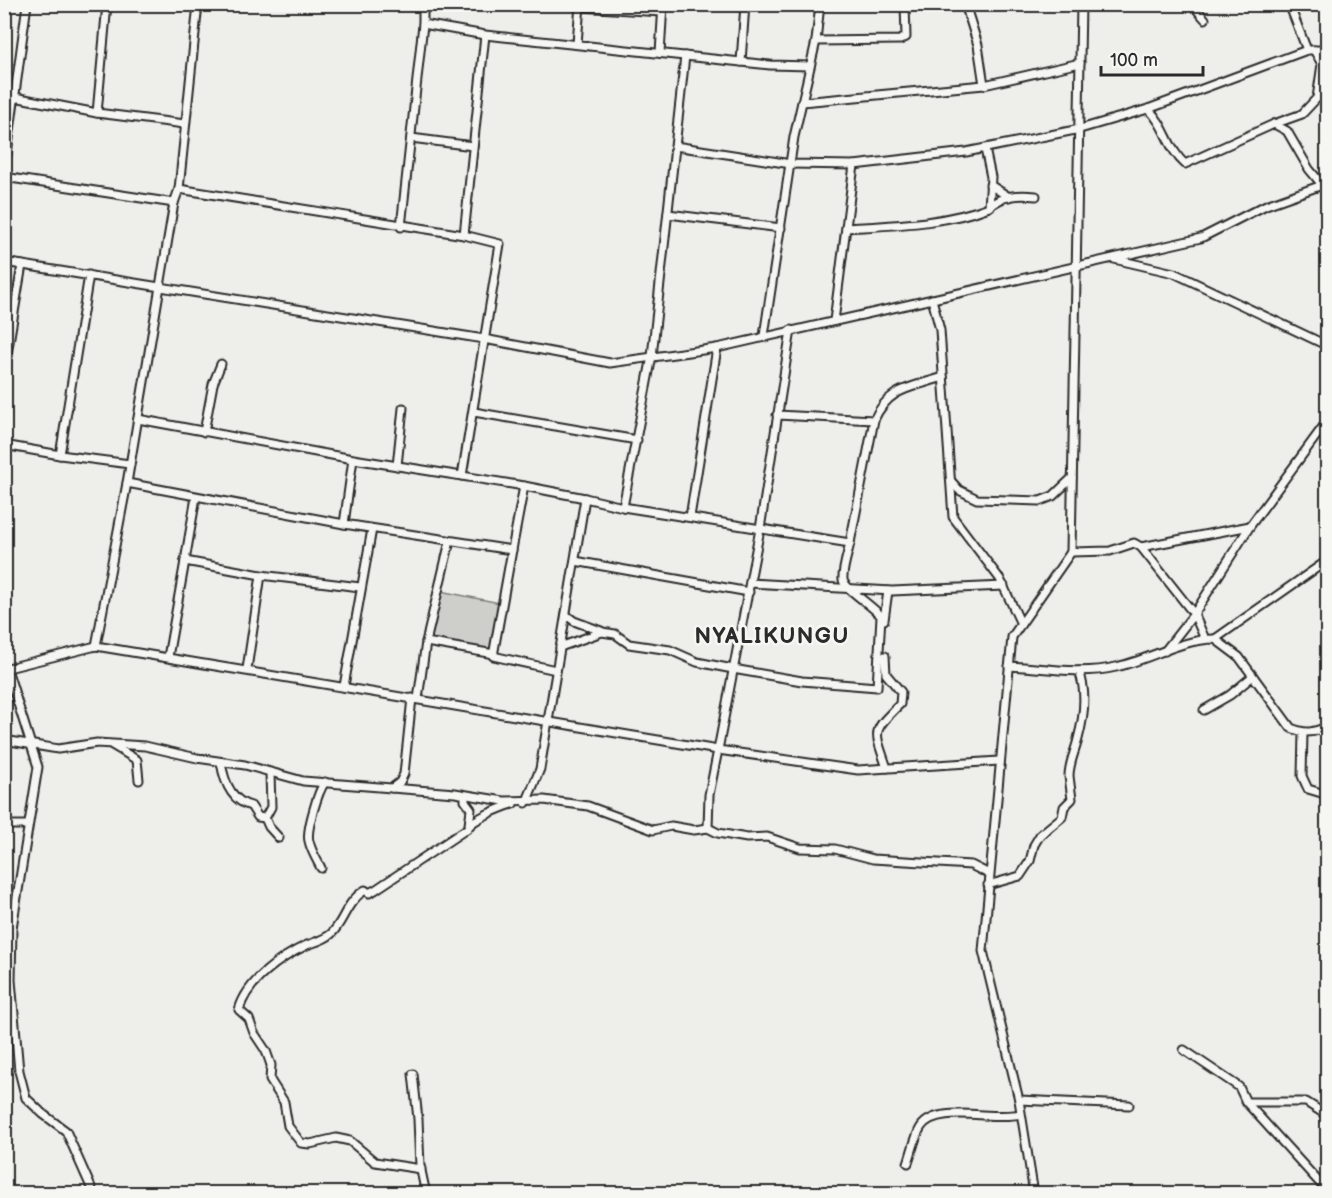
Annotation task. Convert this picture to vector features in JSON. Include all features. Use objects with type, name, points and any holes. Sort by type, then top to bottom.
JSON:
[{"type":"street","points":[[27,4],[4,177],[174,203]]},
{"type":"street","points":[[97,113],[106,4]]},
{"type":"street","points":[[96,646],[127,483],[174,203],[179,189],[198,4]]},
{"type":"street","points":[[401,226],[423,24],[423,4]]},
{"type":"street","points":[[741,62],[745,4]]},
{"type":"street","points":[[764,336],[791,164],[816,41],[819,4]]},
{"type":"street","points":[[816,41],[900,40],[906,37],[904,4]]},
{"type":"street","points":[[965,4],[978,45],[984,85]]},
{"type":"street","points":[[1034,1194],[1018,1100],[983,951],[1012,637],[1071,552],[1081,4]]},
{"type":"street","points":[[1192,4],[1205,19]]},
{"type":"street","points":[[1148,109],[1159,119],[1174,153],[1185,164],[1274,123],[1302,114],[1317,98],[1322,64],[1310,50],[1290,4]]},
{"type":"street","points":[[577,44],[580,6],[663,8],[660,52]]},
{"type":"street","points":[[423,24],[485,35],[741,62],[810,66]]},
{"type":"street","points":[[464,235],[485,35]]},
{"type":"street","points":[[675,146],[791,164],[854,165],[985,148],[1080,129],[1148,109],[1310,50],[1328,50]]},
{"type":"street","points":[[623,507],[652,356],[685,56]]},
{"type":"street","points":[[802,102],[984,85],[1080,63]]},
{"type":"street","points":[[4,95],[97,113],[184,124]]},
{"type":"street","points":[[4,262],[484,339],[610,363],[717,348],[1201,238],[1266,205],[1326,187],[1309,169],[1287,131],[1274,123]]},
{"type":"street","points":[[411,138],[473,146]]},
{"type":"street","points":[[985,148],[990,184],[989,207]]},
{"type":"street","points":[[834,321],[854,165]]},
{"type":"street","points":[[990,184],[1009,197]]},
{"type":"street","points":[[179,189],[464,235],[500,244],[462,476]]},
{"type":"street","points":[[846,228],[911,223],[974,213],[989,207],[997,200],[1020,194],[1036,196]]},
{"type":"street","points":[[668,214],[781,228]]},
{"type":"street","points":[[1111,258],[1174,273],[1328,346]]},
{"type":"street","points":[[4,372],[22,265]]},
{"type":"street","points":[[60,455],[89,275]]},
{"type":"street","points":[[932,299],[940,330],[953,517],[1004,586],[1021,624]]},
{"type":"street","points":[[708,828],[710,795],[760,530],[791,330]]},
{"type":"street","points":[[690,517],[717,348]]},
{"type":"street","points":[[204,432],[213,384],[221,364]]},
{"type":"street","points":[[566,615],[574,621],[602,632],[615,634],[629,644],[670,650],[697,662],[791,679],[877,687],[881,616],[870,603],[847,589],[843,580],[874,420],[881,404],[889,396],[943,377]]},
{"type":"street","points":[[397,466],[404,408]]},
{"type":"street","points":[[474,412],[637,440]]},
{"type":"street","points":[[777,415],[874,420]]},
{"type":"street","points":[[138,419],[352,459],[524,486],[623,507],[850,543]]},
{"type":"street","points":[[1165,651],[1194,614],[1250,526],[1328,420]]},
{"type":"street","points":[[4,445],[130,464]]},
{"type":"street","points":[[344,524],[352,459]]},
{"type":"street","points":[[950,480],[959,490],[977,499],[1040,501],[1053,496],[1072,478]]},
{"type":"street","points":[[127,483],[372,530],[512,550]]},
{"type":"street","points":[[494,654],[524,486]]},
{"type":"street","points":[[168,657],[196,497]]},
{"type":"street","points":[[522,802],[540,769],[585,498]]},
{"type":"street","points":[[1141,547],[1250,526]]},
{"type":"street","points":[[344,686],[372,530]]},
{"type":"street","points":[[392,788],[400,782],[404,774],[426,642],[450,541]]},
{"type":"street","points":[[1071,552],[1110,551],[1134,543],[1141,547],[1194,614],[1205,639]]},
{"type":"street","points":[[1009,666],[1079,671],[1116,668],[1205,639],[1215,639],[1328,560]]},
{"type":"street","points":[[185,561],[360,587]]},
{"type":"street","points":[[575,561],[749,592]]},
{"type":"street","points":[[247,669],[261,574]]},
{"type":"street","points":[[750,583],[888,591],[1004,586]]},
{"type":"street","points":[[887,768],[877,732],[880,722],[900,704],[901,692],[886,674],[884,620],[888,591]]},
{"type":"street","points":[[560,647],[602,632]]},
{"type":"street","points":[[1215,639],[1239,657],[1291,728],[1303,733],[1328,726]]},
{"type":"street","points":[[426,642],[494,654],[556,670]]},
{"type":"street","points":[[94,1194],[66,1131],[26,1098],[16,1053],[8,983],[12,928],[38,767],[6,669],[96,646],[247,669],[718,750],[858,770],[999,761]]},
{"type":"street","points":[[988,885],[1020,876],[1030,861],[1034,845],[1040,835],[1062,817],[1064,807],[1072,799],[1069,775],[1084,717],[1082,702],[1085,687],[1079,671]]},
{"type":"street","points":[[1204,710],[1230,695],[1253,676]]},
{"type":"street","points":[[1303,733],[1302,776],[1308,789],[1328,795]]},
{"type":"street","points":[[4,740],[58,749],[110,744],[145,746],[245,765],[303,781],[412,789],[522,802]]},
{"type":"street","points":[[110,744],[138,760],[139,780]]},
{"type":"street","points":[[220,762],[224,779],[233,796],[241,803],[251,806],[258,817],[265,818]]},
{"type":"street","points":[[270,773],[271,807],[265,818],[268,827],[279,838]]},
{"type":"street","points":[[404,774],[412,789]]},
{"type":"street","points":[[321,868],[308,839],[317,795],[325,782]]},
{"type":"street","points":[[465,795],[465,801],[471,809],[469,825]]},
{"type":"street","points":[[420,1169],[375,1162],[350,1141],[336,1138],[310,1144],[301,1143],[288,1126],[284,1102],[270,1080],[271,1065],[266,1052],[254,1033],[249,1019],[239,1010],[241,1002],[260,975],[283,958],[331,934],[347,906],[359,894],[365,890],[369,892],[375,890],[477,818],[492,815],[500,808],[522,802],[544,800],[588,806],[653,830],[671,826],[694,830],[708,828],[718,833],[747,838],[767,837],[800,848],[836,849],[873,860],[971,865],[989,874]]},
{"type":"street","points":[[4,825],[28,825]]},
{"type":"street","points":[[1184,1050],[1239,1087],[1246,1102],[1328,1192]]},
{"type":"street","points":[[413,1074],[420,1169],[426,1194]]},
{"type":"street","points":[[1018,1100],[1129,1105]]},
{"type":"street","points":[[1246,1102],[1306,1102],[1328,1116]]},
{"type":"street","points":[[908,1162],[921,1126],[934,1117],[950,1114],[1006,1118],[1020,1114]]},
{"type":"shaded area","points":[[440,591],[500,603],[494,654],[429,641]]},
{"type":"district","name":"NYALIKUNGU","points":[[772,636]]}]
